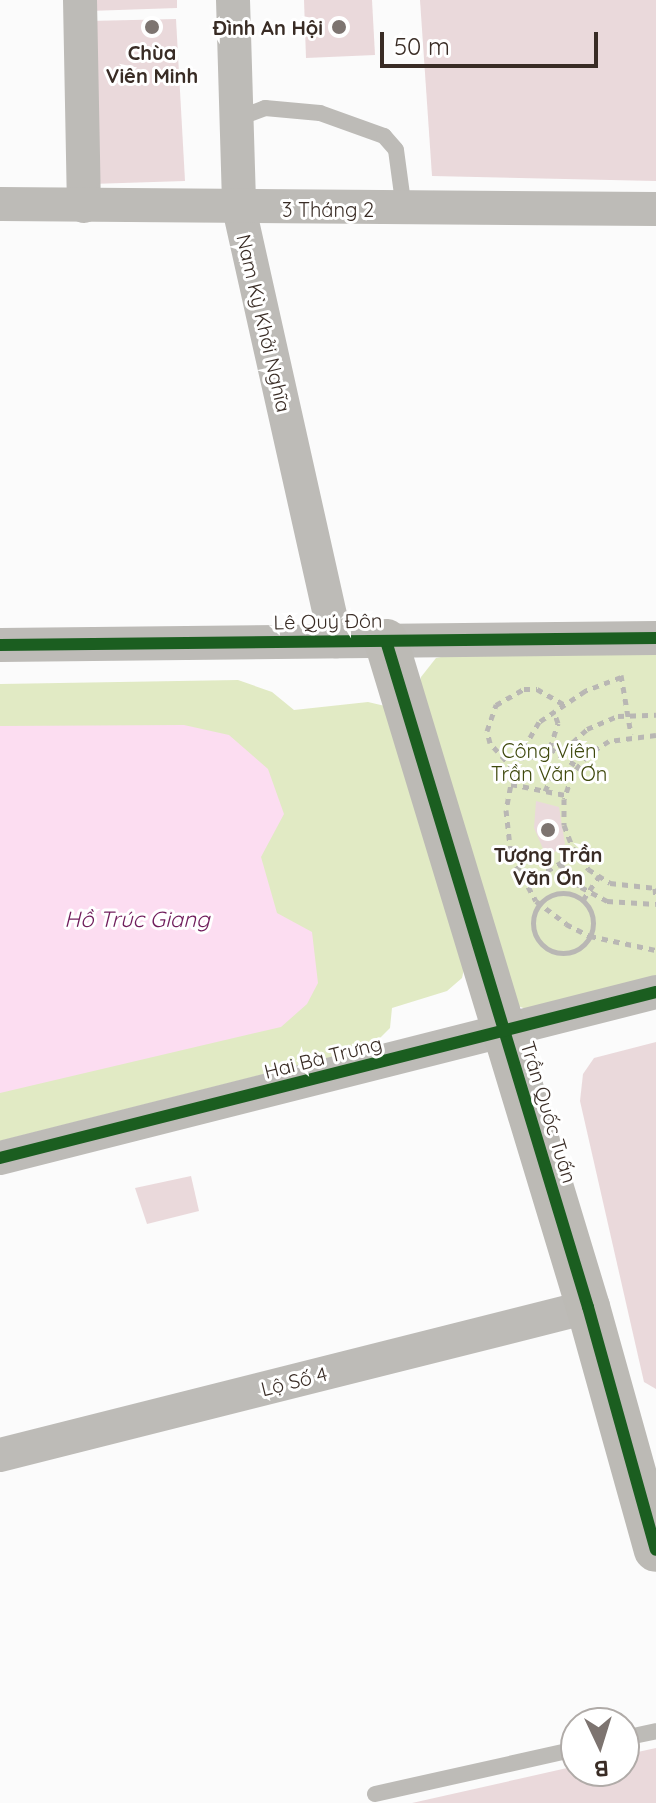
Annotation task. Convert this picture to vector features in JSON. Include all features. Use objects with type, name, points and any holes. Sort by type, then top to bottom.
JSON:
[{"type":"street","points":[[80,0],[84,206]]},
{"type":"street","name":"Nam Kỳ Khởi Nghĩa","points":[[233,0],[239,208],[336,641]]},
{"type":"street","name":"3 Tháng 2","points":[[0,204],[656,209]]},
{"type":"street","name":"Lê Quý Đôn","points":[[0,645],[656,638]]},
{"type":"street","name":"Trần Quốc Tuấn","points":[[386,641],[588,1307],[656,1550]]},
{"type":"street","name":"Hai Bà Trưng","points":[[0,1158],[656,992]]},
{"type":"street","name":"Lộ Số 4","points":[[0,1455],[588,1307]]},
{"type":"lane","points":[[238,118],[265,108],[320,113],[384,136],[396,150],[404,209]]},
{"type":"lane","points":[[375,1794],[560,1753]]},
{"type":"path","points":[[614,638],[631,734]]},
{"type":"path","points":[[621,677],[539,722],[514,769],[506,810],[511,855],[536,901],[590,936],[656,950]]},
{"type":"path","points":[[514,769],[490,743],[487,731],[496,705],[524,689],[537,689],[565,705]]},
{"type":"path","points":[[518,758],[538,756],[550,748],[558,723],[554,712]]},
{"type":"path","points":[[545,791],[564,750],[587,729],[628,715],[655,714]]},
{"type":"path","points":[[560,864],[581,887],[607,901],[638,907],[656,902],[655,888],[634,889],[599,876],[576,854],[564,825],[565,795],[578,767],[609,741],[631,734],[656,735]]},
{"type":"path","points":[[550,748],[578,767]]},
{"type":"path","points":[[511,784],[565,795]]},
{"type":"path","points":[[526,883],[576,854]]},
{"type":"path","points":[[583,900],[599,876]]},
{"type":"path","points":[[564,893],[583,900],[593,917],[590,936],[567,953],[547,949],[534,934],[534,913],[546,898],[564,893]]},
{"type":"green space","name":"Công Viên Trần Văn Ơn","points":[[466,652],[656,652],[656,979],[526,1009],[510,1003],[416,700],[421,677],[436,658]]},
{"type":"green space","points":[[238,680],[272,692],[294,710],[368,702],[385,706],[465,965],[462,978],[447,991],[392,1008],[390,1028],[371,1047],[0,1141],[0,684]]},
{"type":"water","name":"Hồ Trúc Giang","points":[[184,725],[229,735],[268,769],[284,814],[261,857],[277,913],[312,932],[318,983],[307,1004],[281,1027],[0,1093],[0,726]]},
{"type":"building","points":[[89,0],[177,0],[177,8],[89,11]]},
{"type":"building","name":"Đình An Hội","points":[[304,0],[372,0],[375,55],[306,58]]},
{"type":"building","points":[[420,0],[656,0],[656,181],[432,176]]},
{"type":"building","points":[[176,19],[185,181],[91,184],[89,21]]},
{"type":"building","name":"Tượng Trần Văn Ơn","points":[[536,801],[559,807],[565,844],[547,858],[534,828]]},
{"type":"building","points":[[656,1042],[656,1389],[644,1382],[580,1101],[583,1074],[594,1058]]},
{"type":"building","points":[[191,1176],[199,1211],[147,1224],[135,1188]]},
{"type":"building","points":[[656,1748],[656,1803],[412,1803],[560,1770],[560,1787],[640,1787],[640,1752]]},
{"type":"cycle path","points":[[0,645],[656,638]]},
{"type":"cycle path","points":[[386,641],[588,1307],[656,1550]]},
{"type":"cycle path","points":[[0,1158],[656,992]]},
{"type":"place","name":"Chùa Viên Minh","points":[[152,27]]},
{"type":"place","name":"Đình An Hội","points":[[339,27]]},
{"type":"place","name":"Tượng Trần Văn Ơn","points":[[548,830]]}]
